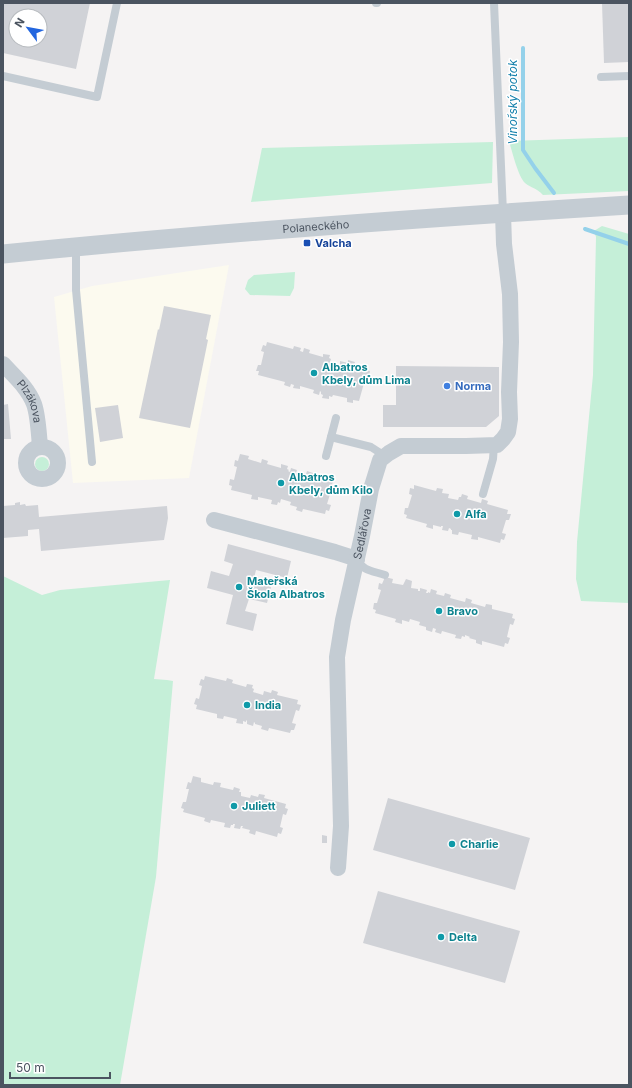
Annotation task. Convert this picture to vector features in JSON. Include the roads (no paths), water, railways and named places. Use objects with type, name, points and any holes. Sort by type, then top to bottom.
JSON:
[{"type":"street","name":"Polaneckého","points":[[3,254],[76,246],[360,223],[629,205]]},
{"type":"street","points":[[385,456],[401,446],[494,445],[503,440],[508,432],[510,420],[510,294],[504,244],[503,213]]},
{"type":"street","name":"Plzákova","points":[[3,364],[25,388],[34,404],[40,447]]},
{"type":"street","name":"Sedlářova","points":[[338,868],[341,826],[337,657],[343,620],[371,489],[380,460],[385,456]]},
{"type":"street","points":[[214,520],[356,559]]},
{"type":"lane","points":[[3,76],[96,97],[117,3]]},
{"type":"lane","points":[[494,3],[503,213]]},
{"type":"lane","points":[[601,76],[629,76]]},
{"type":"lane","points":[[76,246],[76,290],[92,462]]},
{"type":"lane","points":[[326,456],[336,418]]},
{"type":"lane","points":[[331,437],[371,447],[385,456]]},
{"type":"lane","points":[[484,494],[493,459],[494,445]]},
{"type":"lane","points":[[356,559],[364,569],[384,575]]},
{"type":"waterway","name":"Vinořský potok","points":[[523,48],[523,150],[554,193]]},
{"type":"waterway","name":"Vinořský potok","points":[[585,229],[629,244]]},
{"type":"place","name":"Valcha","points":[[307,243]]},
{"type":"place","name":"Albatros Kbely, dům Lima","points":[[314,373]]},
{"type":"place","name":"Norma","points":[[447,386]]},
{"type":"place","name":"Albatros Kbely, dům Kilo","points":[[281,483]]},
{"type":"place","name":"Alfa","points":[[457,514]]},
{"type":"place","name":"Mateřská Škola Albatros","points":[[239,587]]},
{"type":"place","name":"Bravo","points":[[439,611]]},
{"type":"place","name":"India","points":[[247,705]]},
{"type":"place","name":"Juliett","points":[[234,806]]},
{"type":"place","name":"Charlie","points":[[452,844]]},
{"type":"place","name":"Delta","points":[[441,937]]}]
